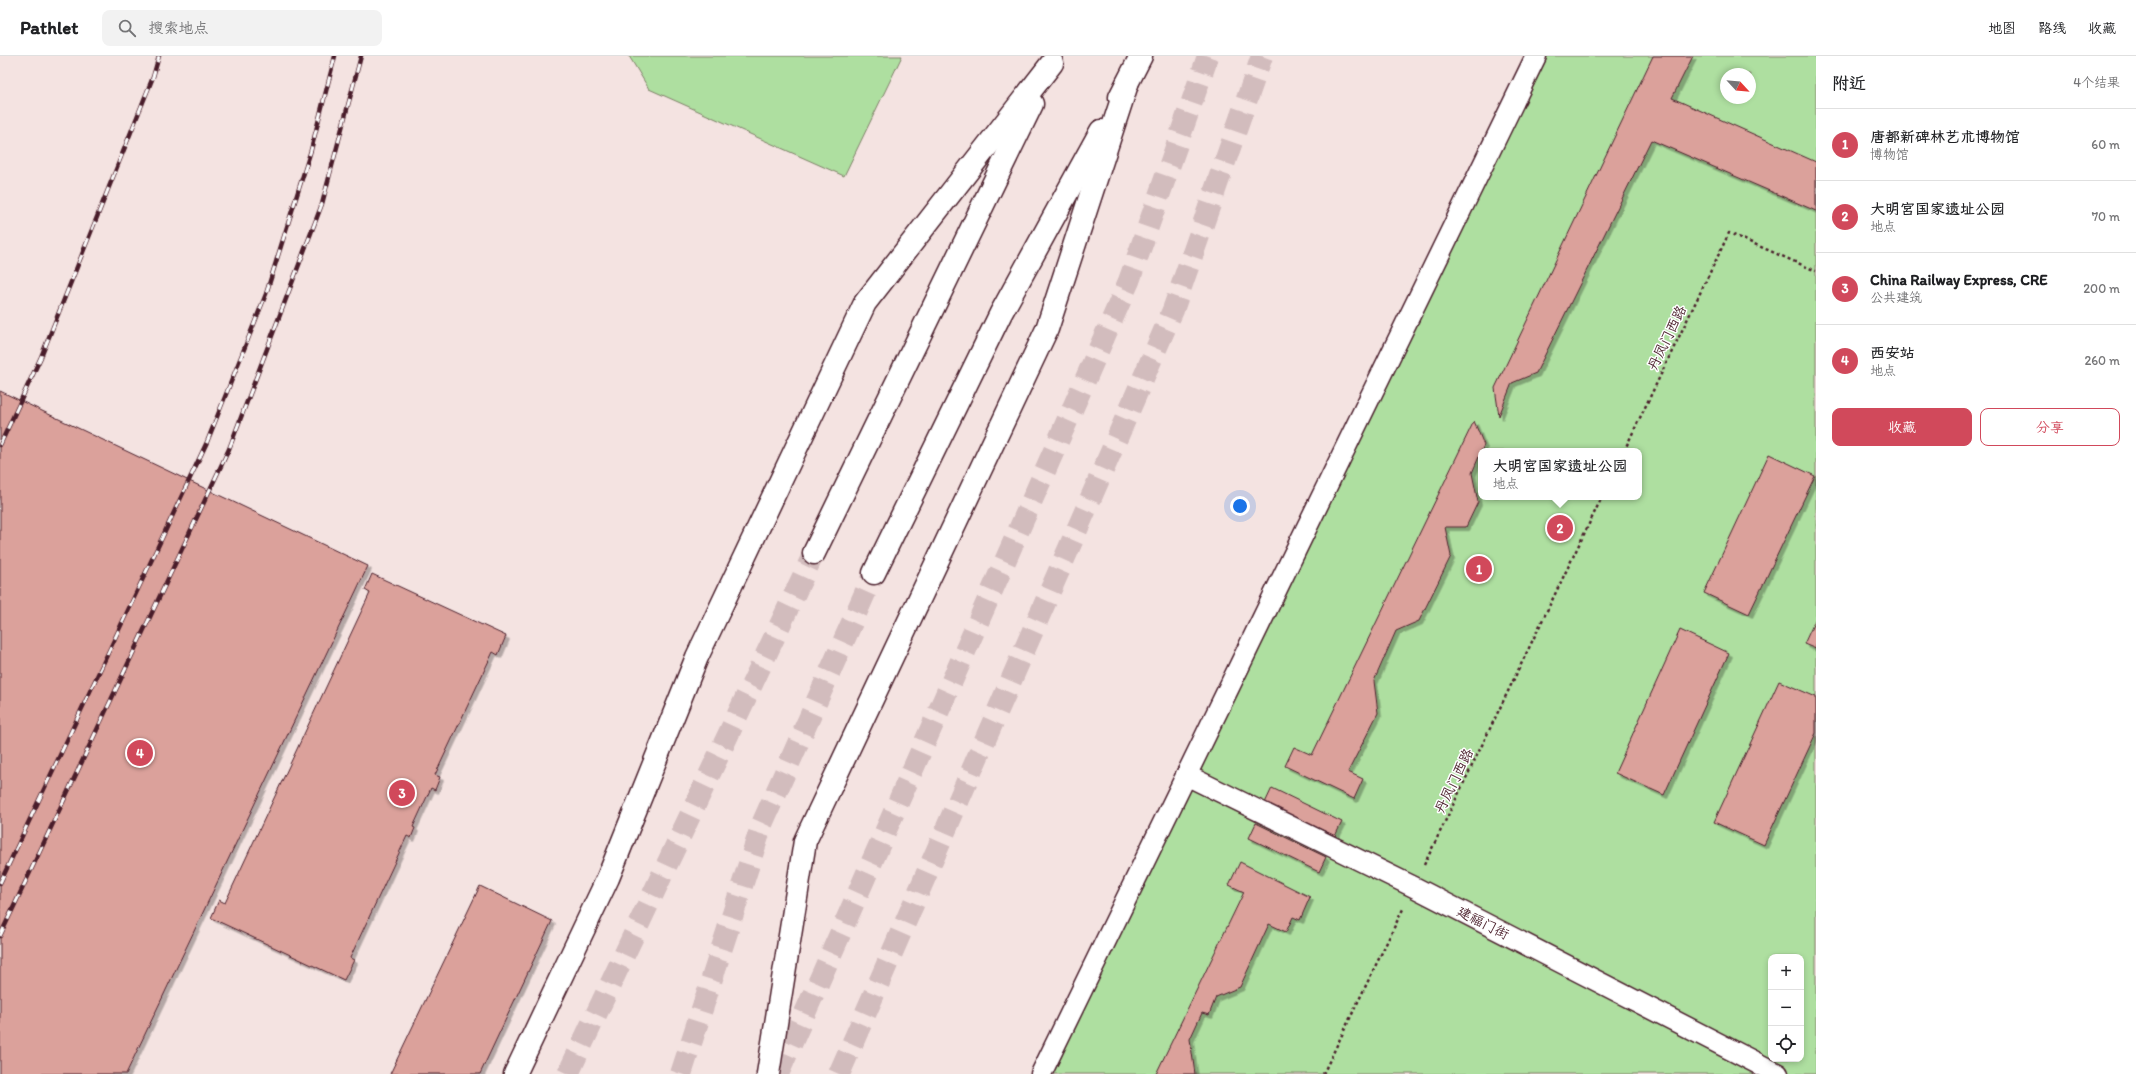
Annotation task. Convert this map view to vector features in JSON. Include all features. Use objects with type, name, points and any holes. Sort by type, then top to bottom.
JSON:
[{"type":"street","points":[[874,573],[1001,313],[1127,84],[1140,56]]},
{"type":"street","points":[[1041,1074],[1536,56]]},
{"type":"street","points":[[814,553],[1053,60]]},
{"type":"street","points":[[515,1074],[608,878],[697,657],[865,304],[1053,60]]},
{"type":"street","points":[[768,1074],[805,841],[1048,329],[1127,84]]},
{"type":"street","name":"建福门街","points":[[1186,775],[1414,887],[1778,1074]]},
{"type":"path","name":"丹凤门西路","points":[[1625,448],[1729,233],[1816,272]]},
{"type":"path","name":"丹凤门西路","points":[[1323,1074],[1601,500]]},
{"type":"green space","points":[[629,56],[902,56],[844,176],[649,89]]},
{"type":"green space","points":[[1535,56],[1816,56],[1816,1074],[1037,1074]]},
{"type":"building","points":[[1653,56],[1693,56],[1672,98],[1816,162],[1816,211],[1651,140],[1536,373],[1512,383],[1499,416],[1495,388]]},
{"type":"building","points":[[0,391],[368,566],[126,1074],[0,1074]]},
{"type":"building","points":[[1474,421],[1484,445],[1483,448],[1478,448],[1478,459],[1472,473],[1478,502],[1466,527],[1445,527],[1451,556],[1419,621],[1396,631],[1374,681],[1378,713],[1348,772],[1363,779],[1354,799],[1285,766],[1294,747],[1312,755]]},
{"type":"building","points":[[1769,454],[1815,476],[1749,614],[1704,593]]},
{"type":"building","points":[[372,574],[506,636],[498,655],[493,652],[435,775],[440,777],[435,790],[431,788],[413,827],[415,828],[411,838],[407,836],[350,958],[354,960],[344,980],[211,918],[219,900],[225,903],[370,593],[365,590]]},
{"type":"building","points":[[1816,618],[1816,649],[1804,644]]},
{"type":"building","points":[[1680,630],[1729,653],[1664,795],[1615,773]]},
{"type":"building","points":[[1779,681],[1816,697],[1816,733],[1764,845],[1714,822]]},
{"type":"building","points":[[1272,788],[1342,822],[1335,836],[1265,803]]},
{"type":"building","points":[[1256,823],[1326,857],[1319,872],[1249,838]]},
{"type":"building","points":[[1240,862],[1310,897],[1300,920],[1293,917],[1286,932],[1269,924],[1240,987],[1216,997],[1209,1015],[1202,1013],[1190,1039],[1195,1074],[1156,1074],[1244,892],[1229,885]]},
{"type":"building","points":[[480,886],[552,921],[480,1074],[390,1074]]},
{"type":"tunnel","points":[[778,1074],[1129,281],[1208,56]]},
{"type":"tunnel","points":[[839,1074],[1173,310],[1262,56]]},
{"type":"tunnel","points":[[568,1074],[814,553]]},
{"type":"tunnel","points":[[681,1074],[762,824],[874,573]]},
{"type":"railway","points":[[0,445],[41,357],[153,77],[159,56]]},
{"type":"railway","points":[[0,883],[207,442],[266,294],[311,150],[335,56]]},
{"type":"railway","points":[[0,936],[229,449],[322,204],[361,56]]},
{"type":"place","name":"大明宫国家遗址公园","points":[[1560,528]]},
{"type":"place","name":"唐都新碑林艺术博物馆","points":[[1479,569]]},
{"type":"place","name":"西安站","points":[[140,753]]},
{"type":"place","name":"China Railway Express, CRE","points":[[402,793]]}]
